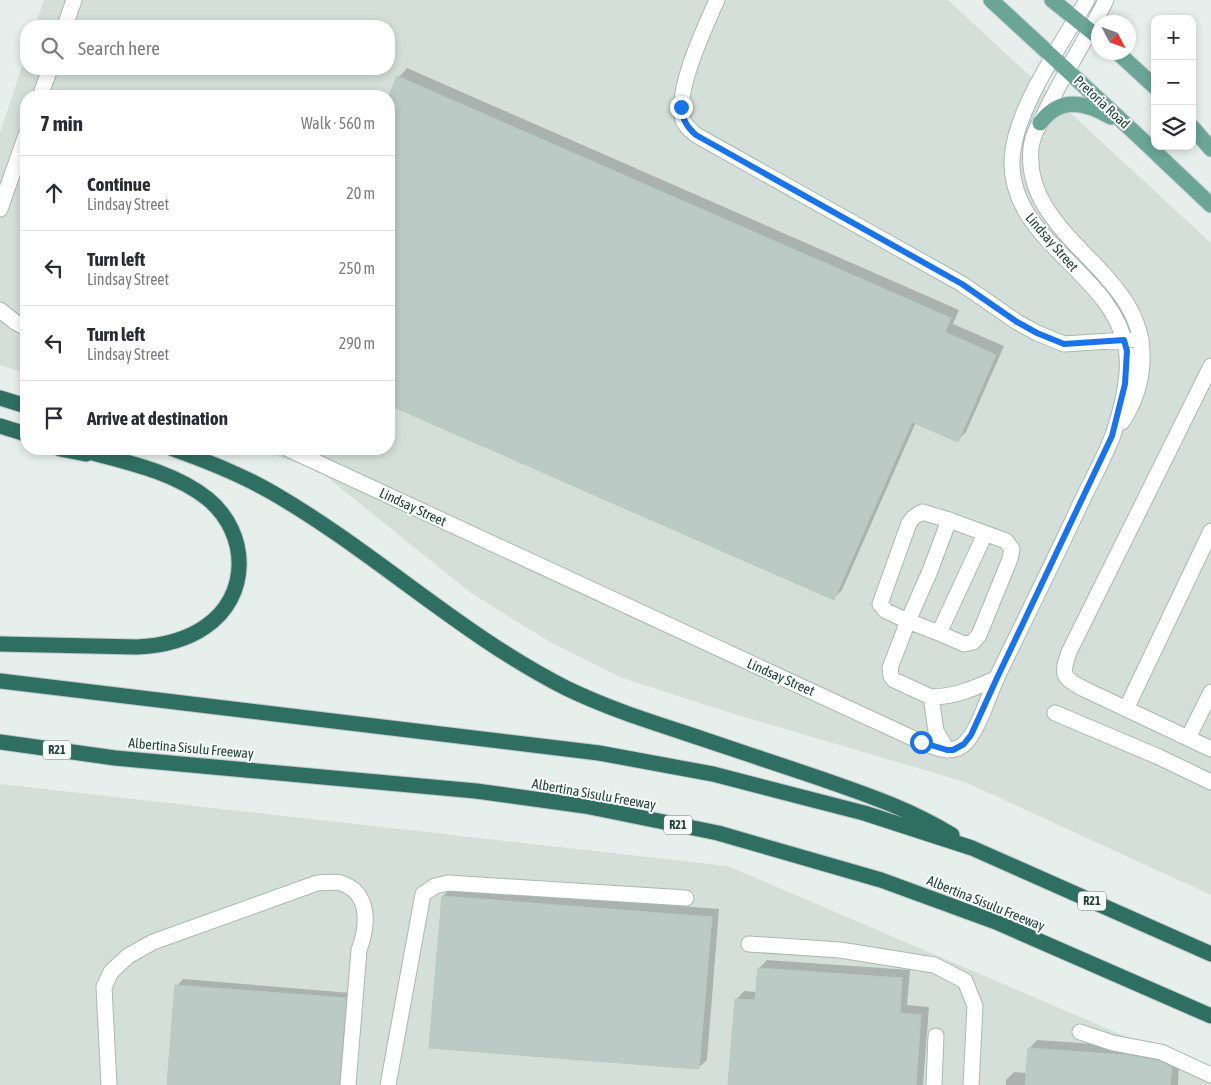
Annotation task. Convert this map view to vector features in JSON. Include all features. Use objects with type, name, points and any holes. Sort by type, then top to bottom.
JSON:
[{"type":"highway","points":[[0,398],[20,404]]},
{"type":"highway","points":[[0,426],[20,432]]},
{"type":"highway","points":[[0,434],[20,439]]},
{"type":"highway","points":[[90,455],[120,461]]},
{"type":"highway","points":[[0,644],[137,648],[156,646],[201,630],[214,620],[228,601],[237,581],[240,557],[234,535],[222,514],[207,498],[178,480],[99,455]]},
{"type":"highway","points":[[188,455],[214,465],[274,494],[341,537],[488,643],[518,662],[568,688],[609,708],[851,788],[902,808],[936,825],[972,848]]},
{"type":"highway","name":"R21","points":[[0,681],[599,753],[713,774],[864,814],[972,848],[1211,954]]},
{"type":"highway","name":"Albertina Sisulu Freeway","points":[[0,742],[115,758],[476,791],[585,806],[718,833],[881,880],[987,919],[1211,1016]]},
{"type":"highway","points":[[0,751],[115,758]]},
{"type":"main road","name":"Pretoria Road","points":[[991,0],[1211,205]]},
{"type":"main road","points":[[1052,0],[1091,31]]},
{"type":"main road","points":[[1126,60],[1151,83]]},
{"type":"main road","points":[[1040,123],[1046,115],[1055,109],[1068,104],[1078,104],[1101,112],[1135,133]]},
{"type":"main road","points":[[1196,132],[1211,149]]},
{"type":"street","points":[[67,20],[74,0]]},
{"type":"street","points":[[717,0],[698,44],[684,89],[681,107],[683,119],[691,131],[962,284],[1017,322],[1037,333],[1064,344],[1141,339]]},
{"type":"street","name":"Lindsay Street","points":[[1087,0],[1052,58],[1028,106],[1016,135],[1012,160],[1016,190],[1022,205],[1036,227],[1107,304],[1124,340],[1127,351],[1125,384],[1112,436]]},
{"type":"street","name":"Lindsay Street","points":[[1101,15],[1106,0]]},
{"type":"street","name":"Lindsay Street","points":[[301,455],[921,742],[947,750],[958,748],[971,735],[1112,436],[1127,415],[1138,388],[1142,364],[1138,324],[1119,291],[1048,212],[1034,181],[1031,159],[1032,143],[1066,70],[1091,39]]},
{"type":"street","points":[[42,90],[48,75]]},
{"type":"street","points":[[0,209],[20,152]]},
{"type":"street","points":[[0,310],[20,325]]},
{"type":"street","points":[[1211,366],[1063,670],[1065,676],[1071,682],[1211,749]]},
{"type":"street","points":[[922,512],[949,520],[1006,542],[1012,549],[1010,559],[979,635],[973,642],[964,644],[886,611],[880,604],[909,523],[922,512]]},
{"type":"street","points":[[949,520],[889,672],[894,680],[931,697],[945,697],[972,690],[997,678]]},
{"type":"street","points":[[1126,709],[1211,531]]},
{"type":"street","points":[[940,633],[985,534]]},
{"type":"street","points":[[1188,738],[1211,692]]},
{"type":"street","points":[[931,697],[936,731],[947,750]]},
{"type":"street","points":[[1055,713],[1159,757],[1211,782]]},
{"type":"street","points":[[109,1085],[104,987],[111,972],[128,956],[153,942],[317,883],[339,882],[353,889],[365,906],[365,934],[359,950],[348,1085]]},
{"type":"street","points":[[388,1085],[423,894],[435,886],[448,883],[686,898]]},
{"type":"street","points":[[748,944],[840,950],[934,965],[965,981],[975,1006],[971,1085]]},
{"type":"street","points":[[1080,1032],[1113,1043],[1161,1052],[1211,1075]]},
{"type":"street","points":[[934,1085],[936,1036]]},
{"type":"shaded area","points":[[44,0],[948,0],[1211,243],[1211,895],[965,782],[734,714],[622,678],[550,642],[471,593],[317,469],[274,455],[395,455],[395,90],[20,90],[20,372],[0,365],[0,133],[20,72],[20,75],[395,75],[395,20],[37,20]]},
{"type":"shaded area","points":[[0,784],[728,866],[1211,1073],[1211,1085],[0,1085]]},
{"type":"building","points":[[397,76],[951,318],[945,332],[996,355],[958,442],[912,422],[834,600],[395,408],[395,90],[391,90]]},
{"type":"building","points":[[442,896],[712,917],[699,1069],[429,1048]]},
{"type":"building","points":[[758,968],[902,978],[900,1013],[921,1015],[916,1085],[728,1085],[735,999],[755,1000]]},
{"type":"building","points":[[175,985],[346,998],[339,1085],[167,1085]]},
{"type":"building","points":[[1028,1048],[1128,1055],[1158,1061],[1172,1067],[1170,1085],[1025,1085]]},
{"type":"route","points":[[681,107],[683,119],[687,127],[696,135],[962,284],[1017,322],[1037,333],[1064,344],[1124,340],[1127,351],[1125,384],[1112,436],[971,735],[964,744],[953,750],[933,747],[921,742]]}]
